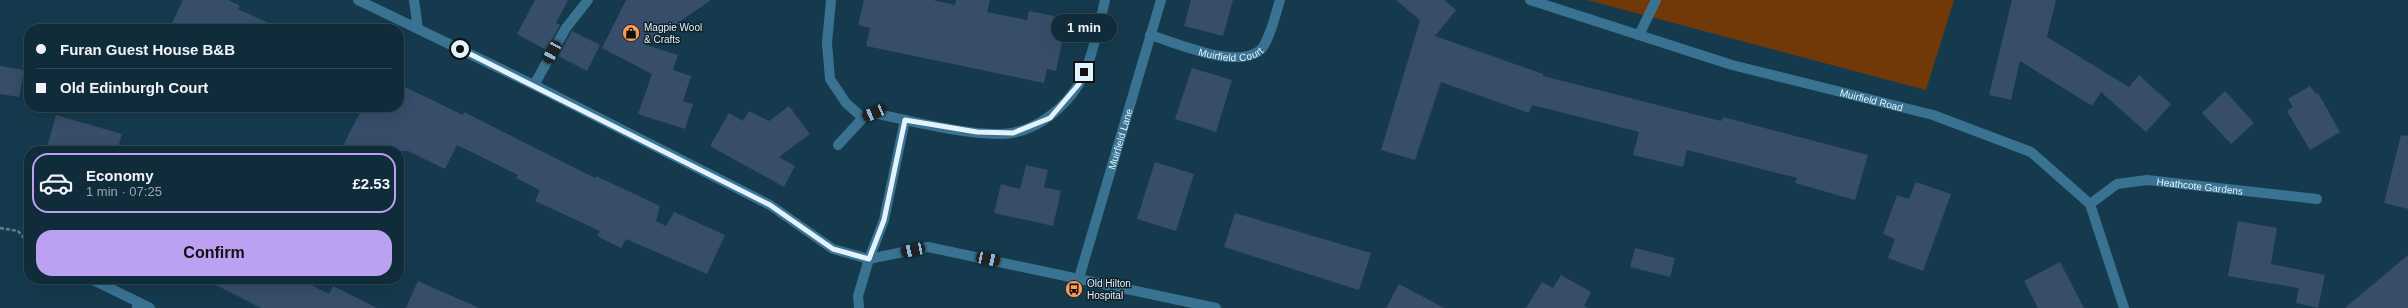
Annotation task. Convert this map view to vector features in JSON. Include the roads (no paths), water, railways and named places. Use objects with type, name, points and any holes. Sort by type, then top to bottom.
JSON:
[{"type":"street","points":[[358,0],[534,86],[770,205],[833,249],[869,259],[928,247],[1216,308]]},
{"type":"street","points":[[414,0],[418,29]]},
{"type":"street","points":[[534,86],[566,28],[588,0]]},
{"type":"street","points":[[831,0],[827,43],[830,79],[846,103],[863,118]]},
{"type":"street","points":[[838,145],[863,118],[874,113],[905,120],[977,132],[1013,133],[1050,118],[1079,84],[1097,35],[1105,0]]},
{"type":"street","name":"Muirfield Lane","points":[[1079,278],[1161,0]]},
{"type":"street","name":"Muirfield Court","points":[[1150,35],[1228,58],[1244,57],[1260,50],[1265,42],[1280,0]]},
{"type":"street","name":"Muirfield Road","points":[[1530,0],[1732,65],[1932,116],[2032,152],[2090,204]]},
{"type":"street","points":[[1639,35],[1656,0]]},
{"type":"street","points":[[859,308],[858,296],[869,259],[884,220],[905,120]]},
{"type":"street","name":"Heathcote Gardens","points":[[2090,204],[2117,184],[2147,180],[2317,199]]},
{"type":"street","points":[[2090,204],[2124,308]]},
{"type":"street","points":[[100,284],[138,305],[150,308]]},
{"type":"place","name":"Magpie Wool & Crafts","points":[[631,33]]},
{"type":"place","name":"Old Hilton Hospital","points":[[1074,289]]}]
